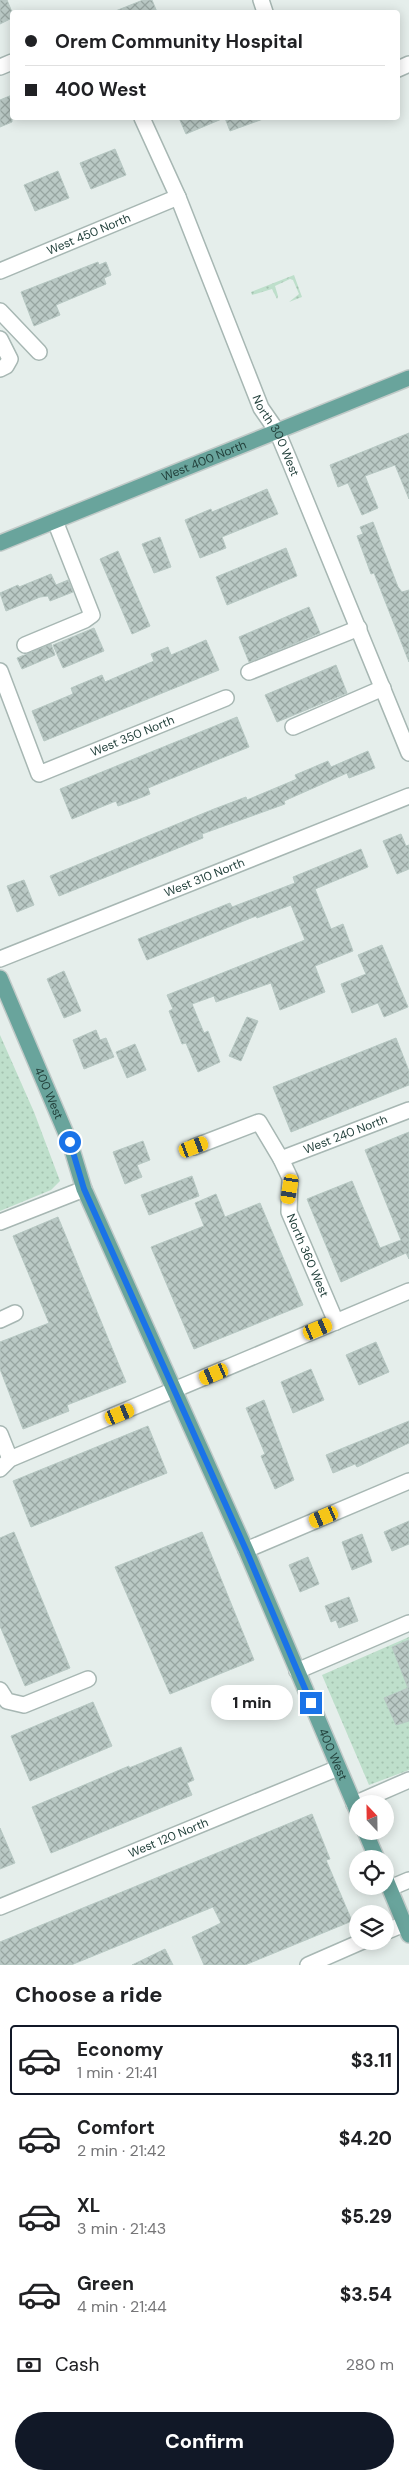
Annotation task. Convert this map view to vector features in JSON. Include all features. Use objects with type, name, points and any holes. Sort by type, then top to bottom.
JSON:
[{"type":"main road","name":"West 400 North","points":[[0,543],[409,378]]},
{"type":"main road","name":"400 West","points":[[0,978],[70,1142],[84,1189],[246,1550],[350,1795]]},
{"type":"main road","points":[[392,1895],[406,1929]]},
{"type":"street","name":"North 300 West","points":[[143,120],[178,198],[261,408],[277,431],[409,753]]},
{"type":"street","name":"West 450 North","points":[[0,270],[178,198]]},
{"type":"street","points":[[0,311],[39,352]]},
{"type":"street","points":[[0,339],[10,359],[6,366],[0,369]]},
{"type":"street","points":[[25,645],[85,620],[92,615],[55,521]]},
{"type":"street","points":[[248,672],[359,628]]},
{"type":"street","name":"West 350 North","points":[[0,671],[39,774],[226,698]]},
{"type":"street","points":[[293,727],[383,688]]},
{"type":"street","name":"West 310 North","points":[[0,959],[409,796]]},
{"type":"street","name":"West 240 North","points":[[282,1159],[409,1110]]},
{"type":"street","name":"North 360 West","points":[[194,1147],[259,1122],[282,1159],[290,1178],[289,1212],[336,1322]]},
{"type":"street","points":[[0,1222],[84,1189]]},
{"type":"street","points":[[0,1434],[5,1464],[409,1291]]},
{"type":"street","points":[[0,1320],[16,1312]]},
{"type":"street","points":[[246,1550],[409,1481]]},
{"type":"street","points":[[297,1671],[409,1623]]},
{"type":"street","points":[[0,1690],[7,1701],[24,1705],[88,1679]]},
{"type":"street","name":"West 120 North","points":[[0,1907],[338,1768]]},
{"type":"street","points":[[382,1795],[409,1780]]},
{"type":"street","points":[[394,1881],[409,1880]]},
{"type":"street","points":[[308,1965],[349,1947]]},
{"type":"green space","points":[[294,275],[302,297],[289,302],[299,294],[293,280],[290,279],[275,286],[277,299],[272,289],[252,295],[251,292]]},
{"type":"green space","points":[[0,1035],[34,1112],[60,1181],[51,1190],[0,1211]]},
{"type":"green space","points":[[409,1637],[409,1770],[369,1785],[322,1675]]},
{"type":"building","points":[[0,0],[7,0],[11,10],[10,19],[0,24]]},
{"type":"building","points":[[143,0],[152,0],[156,10],[118,10]]},
{"type":"building","points":[[10,96],[10,120],[12,122],[0,127],[0,100]]},
{"type":"building","points":[[180,120],[219,120],[186,134]]},
{"type":"building","points":[[226,120],[260,120],[230,131]]},
{"type":"building","points":[[115,149],[126,175],[91,189],[80,163]]},
{"type":"building","points":[[58,171],[69,198],[35,211],[24,185]]},
{"type":"building","points":[[98,262],[99,265],[106,262],[111,275],[104,278],[106,284],[56,305],[60,315],[34,326],[21,292]]},
{"type":"building","points":[[409,433],[409,499],[395,465],[365,476],[378,508],[362,515],[348,483],[338,487],[330,465]]},
{"type":"building","points":[[267,489],[278,514],[222,537],[226,548],[200,558],[185,520],[211,509],[212,512]]},
{"type":"building","points":[[373,522],[398,587],[402,592],[409,590],[409,662],[374,573],[371,574],[357,536],[363,534],[360,527]]},
{"type":"building","points":[[160,537],[171,567],[154,573],[142,544]]},
{"type":"building","points":[[286,548],[297,576],[227,605],[216,577]]},
{"type":"building","points":[[118,551],[150,626],[132,634],[100,559]]},
{"type":"building","points":[[51,574],[56,585],[68,580],[73,592],[50,601],[48,596],[40,597],[6,611],[0,593]]},
{"type":"building","points":[[309,607],[320,633],[249,662],[239,637]]},
{"type":"building","points":[[94,628],[104,651],[63,668],[53,645]]},
{"type":"building","points":[[206,640],[219,670],[44,741],[32,711],[73,694],[71,688],[102,675],[105,682],[154,661],[151,654],[168,647],[171,655]]},
{"type":"building","points":[[51,644],[55,655],[22,669],[17,658]]},
{"type":"building","points":[[336,665],[347,693],[277,722],[265,695]]},
{"type":"building","points":[[237,717],[249,747],[148,788],[150,794],[118,806],[116,801],[72,819],[60,789]]},
{"type":"building","points":[[368,751],[375,768],[349,778],[347,773],[284,801],[285,804],[202,834],[203,838],[59,896],[50,876],[214,809],[246,797],[247,800],[297,779],[295,775],[328,761],[331,767]]},
{"type":"building","points":[[401,834],[406,846],[409,845],[409,869],[397,874],[383,841]]},
{"type":"building","points":[[361,849],[368,867],[315,889],[331,929],[343,924],[353,951],[315,966],[325,992],[280,1010],[271,983],[216,1002],[214,996],[192,1004],[204,1033],[208,1031],[220,1062],[198,1072],[186,1043],[182,1044],[169,1011],[173,1009],[167,995],[305,940],[291,905],[257,918],[256,916],[147,960],[138,939],[230,903],[232,907],[295,883],[293,877]]},
{"type":"building","points":[[24,880],[34,905],[17,912],[7,886]]},
{"type":"building","points":[[382,945],[408,1007],[384,1017],[378,1003],[352,1013],[341,984],[366,974],[358,955]]},
{"type":"building","points":[[64,971],[81,1011],[64,1018],[47,979]]},
{"type":"building","points":[[247,1017],[258,1021],[241,1061],[229,1056]]},
{"type":"building","points":[[96,1030],[100,1040],[106,1038],[114,1057],[84,1069],[73,1040]]},
{"type":"building","points":[[396,1038],[409,1071],[409,1085],[291,1132],[273,1087]]},
{"type":"building","points":[[135,1044],[146,1070],[127,1078],[116,1052]]},
{"type":"building","points":[[409,1132],[409,1259],[406,1253],[341,1282],[307,1199],[352,1181],[380,1248],[401,1240],[365,1150]]},
{"type":"building","points":[[143,1141],[150,1160],[137,1165],[142,1177],[125,1184],[113,1152]]},
{"type":"building","points":[[192,1176],[199,1196],[149,1215],[141,1195]]},
{"type":"building","points":[[216,1194],[225,1217],[260,1203],[303,1305],[194,1349],[151,1247],[204,1226],[195,1203]]},
{"type":"building","points":[[58,1217],[126,1382],[67,1405],[69,1411],[23,1429],[0,1369],[0,1342],[49,1323],[13,1236]]},
{"type":"building","points":[[376,1342],[389,1372],[359,1385],[346,1355]]},
{"type":"building","points":[[311,1369],[324,1400],[293,1413],[281,1382]]},
{"type":"building","points":[[264,1400],[294,1480],[275,1489],[261,1456],[265,1454],[246,1408]]},
{"type":"building","points":[[409,1421],[409,1443],[357,1467],[355,1464],[333,1473],[326,1455]]},
{"type":"building","points":[[148,1426],[167,1473],[31,1527],[13,1481]]},
{"type":"building","points":[[409,1521],[409,1544],[392,1551],[384,1532]]},
{"type":"building","points":[[14,1532],[70,1668],[25,1686],[0,1626],[0,1538]]},
{"type":"building","points":[[202,1532],[254,1660],[170,1694],[115,1567]]},
{"type":"building","points":[[362,1534],[372,1562],[352,1570],[342,1542]]},
{"type":"building","points":[[308,1557],[319,1584],[300,1592],[289,1565]]},
{"type":"building","points":[[349,1597],[358,1621],[339,1628],[336,1620],[331,1622],[325,1606]]},
{"type":"building","points":[[409,1640],[409,1721],[396,1725],[384,1698],[408,1688],[392,1647]]},
{"type":"building","points":[[93,1702],[112,1746],[30,1781],[11,1736]]},
{"type":"building","points":[[181,1747],[194,1780],[187,1783],[192,1795],[51,1853],[32,1807],[129,1766],[129,1768]]},
{"type":"building","points":[[312,1814],[330,1859],[326,1860],[349,1914],[349,1922],[245,1965],[204,1965],[192,1937],[221,1923],[213,1907],[71,1965],[0,1965],[0,1942]]},
{"type":"building","points":[[0,1828],[15,1863],[0,1869]]},
{"type":"building","points":[[165,1949],[173,1965],[132,1965]]},
{"type":"route","points":[[70,1142],[84,1189],[246,1550],[311,1703]]}]
